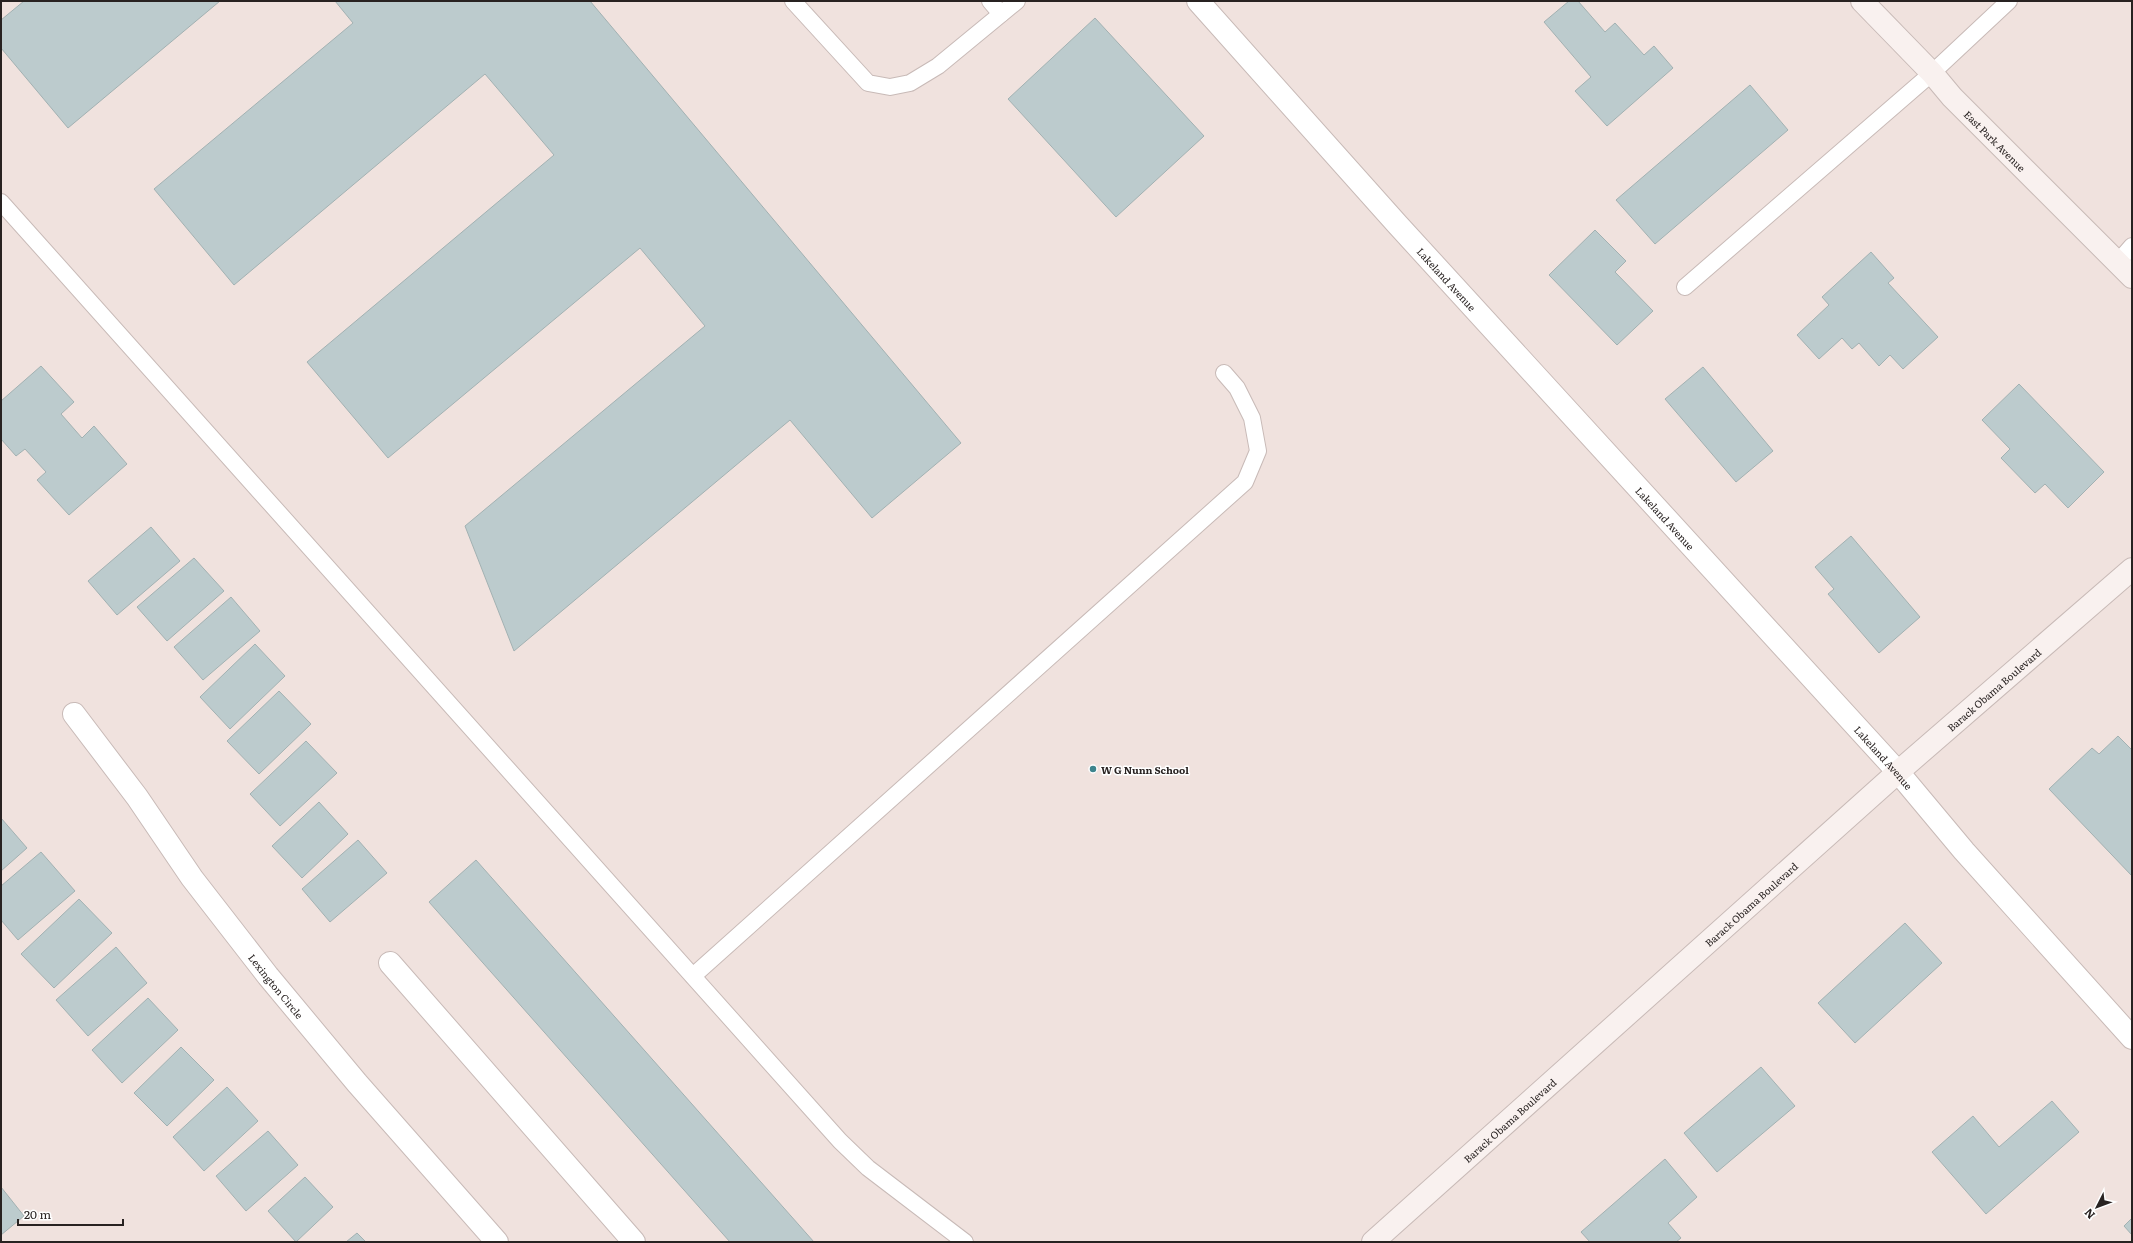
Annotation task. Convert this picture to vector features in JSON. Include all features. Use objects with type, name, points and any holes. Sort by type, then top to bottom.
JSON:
[{"type":"main road","name":"East Park Avenue","points":[[1862,1],[1932,73],[1952,97],[2125,270]]},
{"type":"main road","name":"Barack Obama Boulevard","points":[[1373,1242],[1898,772],[2132,569]]},
{"type":"street","name":"Lakeland Avenue","points":[[1198,1],[1392,218],[1898,772],[1964,851],[2132,1038]]},
{"type":"street","name":"Lexington Circle","points":[[74,714],[137,797],[192,878],[268,976],[356,1082],[497,1242]]},
{"type":"street","points":[[390,963],[634,1242]]},
{"type":"lane","points":[[793,1],[868,83],[890,87],[910,83],[938,66],[1017,1]]},
{"type":"lane","points":[[990,1],[1001,14]]},
{"type":"lane","points":[[1685,287],[1932,73],[2008,1]]},
{"type":"lane","points":[[1,202],[840,1141],[862,1163],[965,1242]]},
{"type":"lane","points":[[2125,270],[2132,246]]},
{"type":"lane","points":[[693,976],[1245,482],[1258,451],[1252,418],[1237,388],[1224,373]]},
{"type":"building","points":[[24,1],[220,1],[68,128],[1,48],[1,20]]},
{"type":"building","points":[[335,1],[590,1],[961,443],[872,518],[790,420],[514,651],[465,526],[705,326],[640,248],[388,458],[307,362],[554,155],[485,74],[234,285],[154,189],[353,23]]},
{"type":"building","points":[[1569,1],[1578,1],[1605,32],[1615,23],[1644,55],[1654,46],[1673,68],[1607,126],[1575,91],[1591,77],[1544,22]]},
{"type":"building","points":[[1095,18],[1204,136],[1116,217],[1008,99]]},
{"type":"building","points":[[1750,85],[1788,130],[1655,244],[1616,200]]},
{"type":"building","points":[[1595,230],[1626,261],[1615,272],[1653,311],[1617,345],[1549,275]]},
{"type":"building","points":[[1871,252],[1894,278],[1888,283],[1938,337],[1903,369],[1890,355],[1879,366],[1859,343],[1852,349],[1842,338],[1819,359],[1797,335],[1829,305],[1822,297]]},
{"type":"building","points":[[41,366],[74,402],[61,414],[82,438],[94,426],[127,464],[69,515],[37,480],[46,472],[25,449],[16,456],[1,439],[1,401]]},
{"type":"building","points":[[1703,367],[1773,451],[1736,482],[1665,399]]},
{"type":"building","points":[[2019,384],[2104,472],[2068,508],[2045,484],[2035,493],[2001,458],[2010,449],[1982,420]]},
{"type":"building","points":[[151,527],[180,561],[117,615],[88,581]]},
{"type":"building","points":[[1851,536],[1920,617],[1879,653],[1828,594],[1834,589],[1815,567]]},
{"type":"building","points":[[194,558],[224,591],[167,641],[137,607]]},
{"type":"building","points":[[231,597],[260,631],[203,680],[174,647]]},
{"type":"building","points":[[255,644],[285,676],[230,729],[200,697]]},
{"type":"building","points":[[279,691],[311,724],[259,774],[227,741]]},
{"type":"building","points":[[2118,736],[2132,750],[2132,876],[2049,789],[2092,748],[2099,754]]},
{"type":"building","points":[[306,741],[337,773],[280,826],[250,794]]},
{"type":"building","points":[[319,802],[348,834],[302,878],[272,846]]},
{"type":"building","points":[[1,818],[27,848],[1,871]]},
{"type":"building","points":[[358,840],[387,873],[330,922],[302,889]]},
{"type":"building","points":[[41,852],[75,891],[18,940],[1,920],[1,886]]},
{"type":"building","points":[[476,860],[814,1242],[730,1242],[429,902]]},
{"type":"building","points":[[79,899],[112,933],[54,988],[21,954]]},
{"type":"building","points":[[1905,923],[1942,963],[1855,1043],[1818,1003]]},
{"type":"building","points":[[116,947],[147,983],[88,1036],[56,1000]]},
{"type":"building","points":[[148,998],[178,1030],[122,1083],[92,1050]]},
{"type":"building","points":[[181,1047],[214,1080],[167,1126],[134,1093]]},
{"type":"building","points":[[1761,1067],[1795,1106],[1717,1172],[1684,1133]]},
{"type":"building","points":[[227,1087],[258,1121],[204,1171],[173,1137]]},
{"type":"building","points":[[2052,1101],[2079,1132],[1986,1214],[1932,1152],[1973,1116],[1999,1147]]},
{"type":"building","points":[[268,1131],[298,1165],[246,1211],[216,1176]]},
{"type":"building","points":[[1665,1159],[1697,1197],[1668,1223],[1681,1238],[1676,1242],[1590,1242],[1581,1232]]},
{"type":"building","points":[[305,1177],[333,1207],[296,1242],[268,1211]]},
{"type":"building","points":[[1,1187],[24,1216],[1,1235]]},
{"type":"building","points":[[2132,1218],[2132,1235],[2124,1226]]},
{"type":"building","points":[[357,1233],[366,1242],[346,1242]]},
{"type":"place","name":"W G Nunn School","points":[[1093,769]]}]
